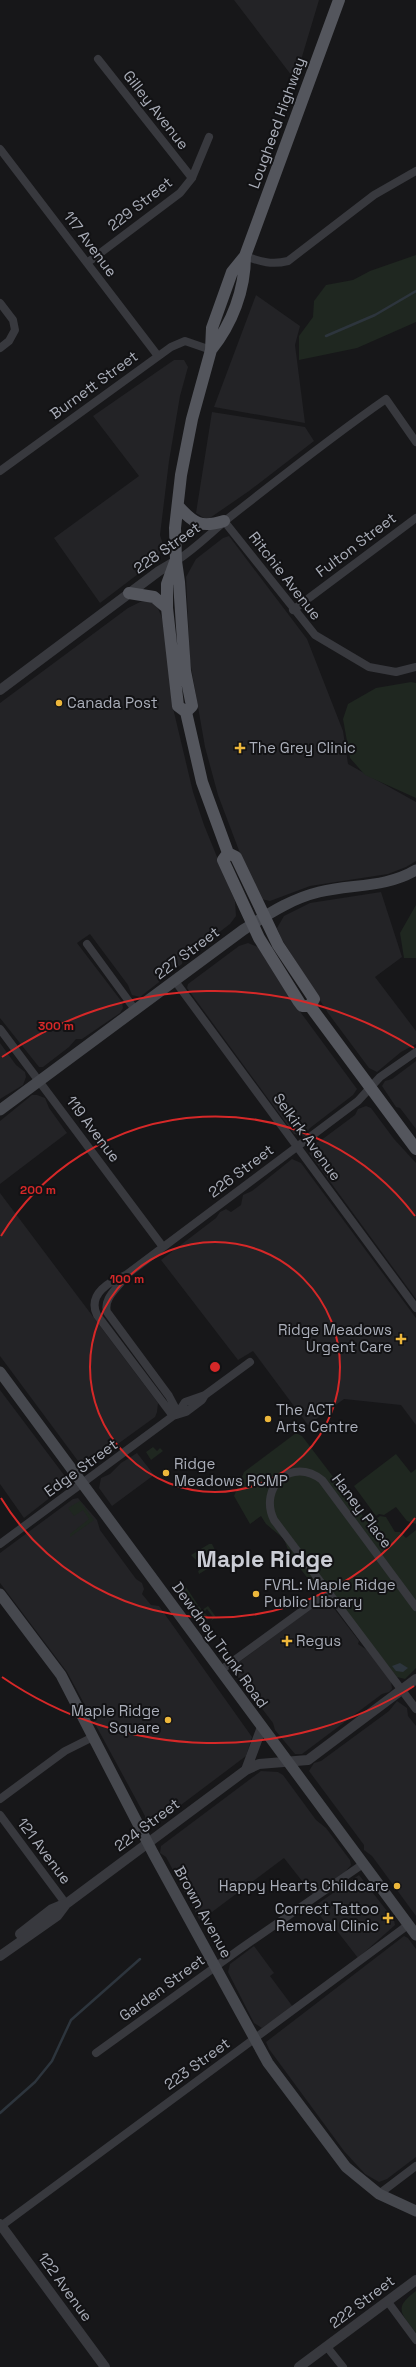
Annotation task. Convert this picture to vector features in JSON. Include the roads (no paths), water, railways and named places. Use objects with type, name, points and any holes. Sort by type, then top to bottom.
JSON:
[{"type":"main road","name":"Lougheed Highway","points":[[186,712],[192,706],[184,663],[175,528],[181,475],[192,419],[211,350],[212,328],[221,301],[232,272],[245,256],[339,0]]},
{"type":"main road","points":[[178,506],[197,524],[210,525],[224,521]]},
{"type":"main road","name":"Lougheed Highway","points":[[176,561],[167,584],[167,608],[178,706],[186,712],[202,782],[228,854],[236,857],[284,957],[314,999],[310,1006]]},
{"type":"main road","points":[[129,593],[154,597],[167,608]]},
{"type":"main road","name":"Lougheed Highway","points":[[228,854],[223,860],[267,952],[302,1006],[310,1006]]},
{"type":"main road","name":"227 Street","points":[[0,1110],[253,924],[286,904],[309,895],[384,883],[416,870]]},
{"type":"main road","name":"Lougheed Highway","points":[[310,1006],[416,1150]]},
{"type":"main road","name":"Dewdney Trunk Road","points":[[0,1372],[416,1935]]},
{"type":"main road","name":"Brown Avenue","points":[[0,1594],[61,1675],[148,1844],[268,2063],[343,2164],[379,2194],[416,2211]]},
{"type":"street","name":"Gilley Avenue","points":[[98,59],[192,178]]},
{"type":"street","name":"229 Street","points":[[87,263],[180,193],[192,178],[209,137]]},
{"type":"street","name":"117 Avenue","points":[[0,149],[158,356]]},
{"type":"street","points":[[245,256],[263,263],[276,264],[288,261],[374,195],[416,171]]},
{"type":"street","points":[[0,303],[13,320],[15,330],[9,341],[0,348]]},
{"type":"street","name":"Burnett Street","points":[[0,471],[171,347],[185,342],[211,350]]},
{"type":"street","name":"228 Street","points":[[0,690],[129,593],[199,546],[224,521],[342,430],[386,399],[416,442]]},
{"type":"street","name":"Fulton Street","points":[[293,610],[416,518]]},
{"type":"street","name":"Ritchie Avenue","points":[[224,521],[315,636],[369,667],[396,672],[416,667]]},
{"type":"street","points":[[87,944],[136,1011]]},
{"type":"street","name":"Selkirk Avenue","points":[[175,981],[416,1308]]},
{"type":"street","name":"119 Avenue","points":[[0,1029],[163,1247]]},
{"type":"street","name":"226 Street","points":[[175,1415],[97,1315],[94,1304],[101,1290],[111,1281],[126,1275],[297,1147],[361,1098],[383,1075],[416,1052]]},
{"type":"street","points":[[126,1275],[119,1287],[108,1297],[106,1304],[107,1312],[169,1396],[175,1415]]},
{"type":"street","name":"Edge Street","points":[[0,1544],[175,1415],[186,1412],[202,1400],[205,1395],[250,1362]]},
{"type":"street","name":"Haney Place","points":[[328,1592],[272,1514],[270,1502],[272,1488],[280,1478],[290,1473],[300,1472],[312,1474],[323,1482],[416,1608]]},
{"type":"street","points":[[221,1670],[328,1592],[416,1709]]},
{"type":"street","name":"224 Street","points":[[0,1948],[52,1909],[66,1904],[246,1770],[259,1764],[308,1760],[416,1678]]},
{"type":"street","points":[[246,1770],[262,1727]]},
{"type":"street","points":[[0,1799],[65,1751],[93,1737]]},
{"type":"street","name":"121 Avenue","points":[[0,1815],[66,1904]]},
{"type":"street","name":"Garden Street","points":[[96,2053],[363,1864]]},
{"type":"street","name":"224 Street","points":[[0,1956],[57,1916],[66,1904]]},
{"type":"street","name":"223 Street","points":[[1,2225],[408,1925]]},
{"type":"street","points":[[379,2194],[416,2166]]},
{"type":"street","name":"122 Avenue","points":[[1,2225],[105,2367]]},
{"type":"street","name":"222 Street","points":[[299,2367],[416,2280]]},
{"type":"street","points":[[388,2302],[416,2340]]},
{"type":"street","name":"222 Street","points":[[327,2347],[343,2367]]},
{"type":"waterway","points":[[326,336],[375,315],[416,291]]},
{"type":"waterway","points":[[0,2113],[35,2082],[52,2061],[71,2020],[140,1959]]},
{"type":"place","name":"Canada Post","points":[[59,703]]},
{"type":"place","name":"The Grey Clinic","points":[[240,748]]},
{"type":"place","name":"Ridge Meadows Urgent Care","points":[[401,1339]]},
{"type":"place","name":"The ACT Arts Centre","points":[[268,1419]]},
{"type":"place","name":"Ridge Meadows RCMP","points":[[166,1473]]},
{"type":"place","name":"FVRL: Maple Ridge Public Library","points":[[256,1594]]},
{"type":"place","name":"Regus","points":[[287,1641]]},
{"type":"place","name":"Maple Ridge Square","points":[[168,1720]]},
{"type":"place","name":"Happy Hearts Childcare","points":[[397,1886]]},
{"type":"place","name":"Correct Tattoo Removal Clinic","points":[[388,1918]]},
{"type":"district","name":"Maple Ridge","points":[[265,1559]]}]
